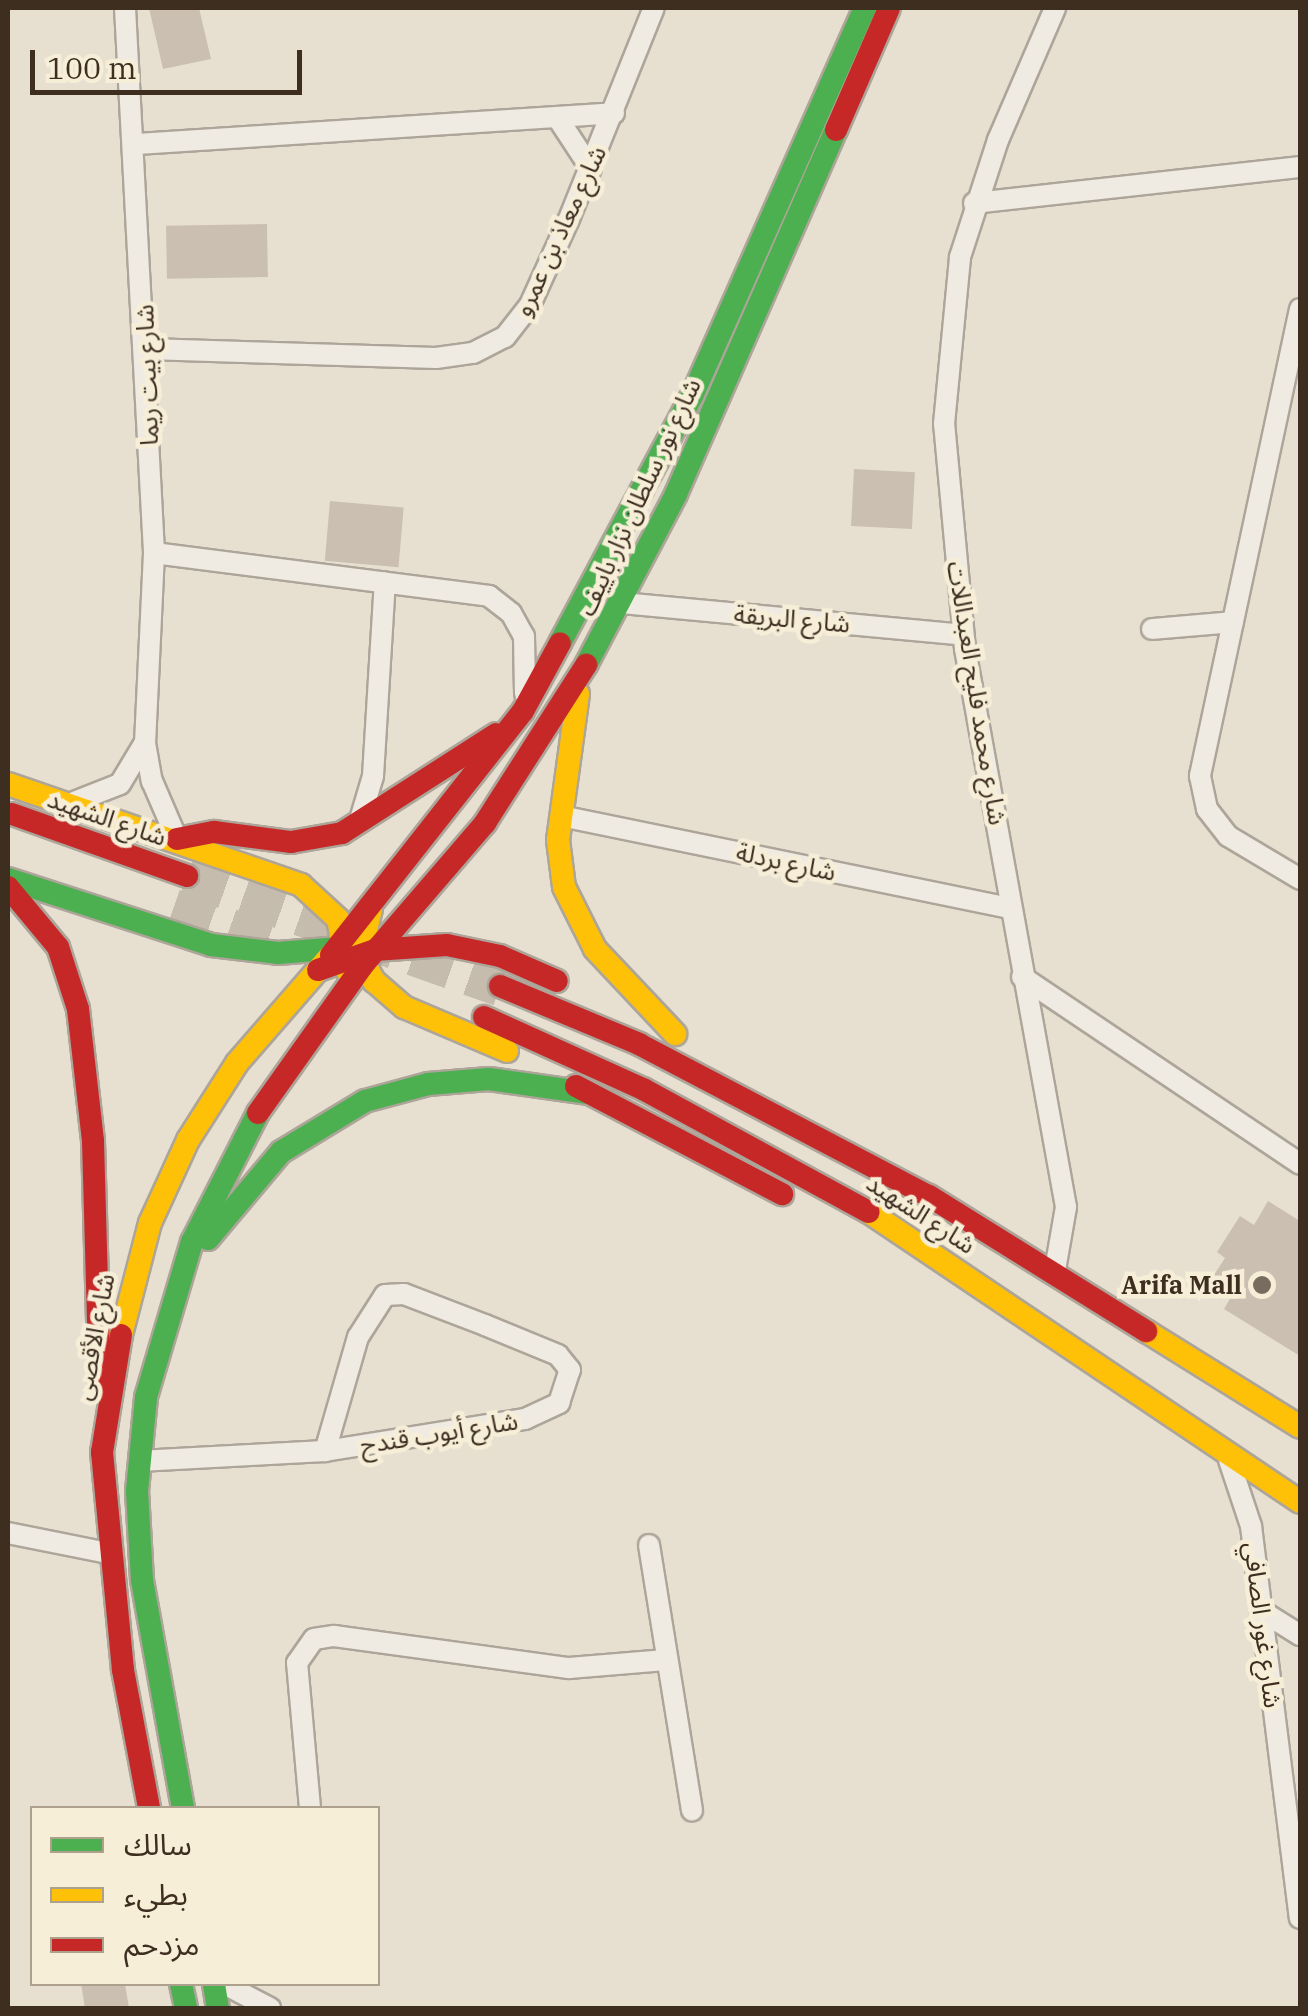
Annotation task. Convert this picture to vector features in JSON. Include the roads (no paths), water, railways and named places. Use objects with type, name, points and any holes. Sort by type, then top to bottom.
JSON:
[{"type":"main road","name":"شارع نور سلطان نزار باييف","points":[[354,951],[371,909],[519,716],[694,394],[865,8]]},
{"type":"main road","name":"شارع نور سلطان نزار باييف","points":[[354,951],[394,928],[512,788],[580,678],[676,494],[889,8]]},
{"type":"main road","points":[[580,678],[562,816],[562,875],[582,930],[675,1034]]},
{"type":"main road","points":[[177,839],[214,832],[309,841],[357,826],[519,716]]},
{"type":"main road","points":[[8,784],[177,839],[301,885],[331,909],[354,951],[404,1007],[589,1093],[898,1256],[992,1294]]},
{"type":"main road","name":"شارع الشهيد","points":[[8,812],[188,876]]},
{"type":"main road","points":[[8,855],[173,909]]},
{"type":"main road","points":[[8,878],[211,945],[261,953],[474,949],[701,1046]]},
{"type":"main road","points":[[8,886],[58,947],[78,1008],[94,1141],[104,1431]]},
{"type":"main road","points":[[183,1806],[142,1580],[139,1461],[146,1397],[177,1287],[211,1198],[255,1114],[346,986],[354,951]]},
{"type":"main road","name":"شارع الأقصى","points":[[149,1806],[108,1553],[104,1431],[136,1266],[168,1180],[238,1063],[318,970],[354,951]]},
{"type":"main road","name":"شارع الشهيد","points":[[500,986],[671,1060],[929,1196],[1055,1270],[1300,1427]]},
{"type":"main road","name":"شارع الشهيد","points":[[484,1017],[642,1089],[833,1190],[1300,1502]]},
{"type":"main road","points":[[177,1287],[261,1172],[308,1133],[365,1101],[428,1084],[489,1079],[589,1093]]},
{"type":"main road","points":[[809,1104],[886,1150],[929,1196]]},
{"type":"street","name":"شارع بيت ريما","points":[[125,8],[137,144],[154,553],[145,742],[152,781],[177,839]]},
{"type":"street","name":"شارع معاذ بن عمرو","points":[[147,349],[436,358],[473,353],[504,337],[524,315],[591,169],[654,8]]},
{"type":"street","name":"شارع محمد فليح العبداللات","points":[[1055,8],[974,203],[944,368],[946,479],[963,634],[1066,1207],[1055,1270]]},
{"type":"street","points":[[137,144],[614,113]]},
{"type":"street","points":[[557,116],[591,169]]},
{"type":"street","points":[[974,203],[1300,167]]},
{"type":"street","points":[[1300,309],[1233,622],[1202,793],[1228,836],[1300,879]]},
{"type":"street","points":[[154,553],[490,596],[501,603],[528,648],[519,716]]},
{"type":"street","points":[[357,826],[372,776],[385,582]]},
{"type":"street","name":"شارع البريقة","points":[[621,603],[963,634]]},
{"type":"street","points":[[1152,628],[1233,622]]},
{"type":"street","name":"شارع بيت ريما","points":[[66,804],[120,784],[145,742]]},
{"type":"street","name":"شارع بردلة","points":[[562,816],[1010,908]]},
{"type":"street","points":[[1022,977],[1300,1164]]},
{"type":"street","name":"شارع أيوب قندح","points":[[139,1461],[325,1452],[545,1413],[570,1385],[570,1370],[558,1355],[404,1294],[385,1295],[358,1337],[325,1452]]},
{"type":"street","name":"شارع غور الصافي","points":[[1226,1454],[1248,1511],[1260,1610],[1293,1804],[1300,1918]]},
{"type":"street","points":[[8,1533],[108,1553]]},
{"type":"street","points":[[649,1545],[692,1811]]},
{"type":"street","points":[[1260,1610],[1300,1636]]},
{"type":"street","points":[[310,1806],[297,1663],[314,1639],[334,1636],[584,1669],[666,1660]]},
{"type":"street","points":[[229,1986],[260,1998]]},
{"type":"tunnel","points":[[187,876],[500,986]]},
{"type":"tunnel","points":[[173,909],[273,944]]},
{"type":"place","name":"Arifa Mall","points":[[1262,1285]]}]
